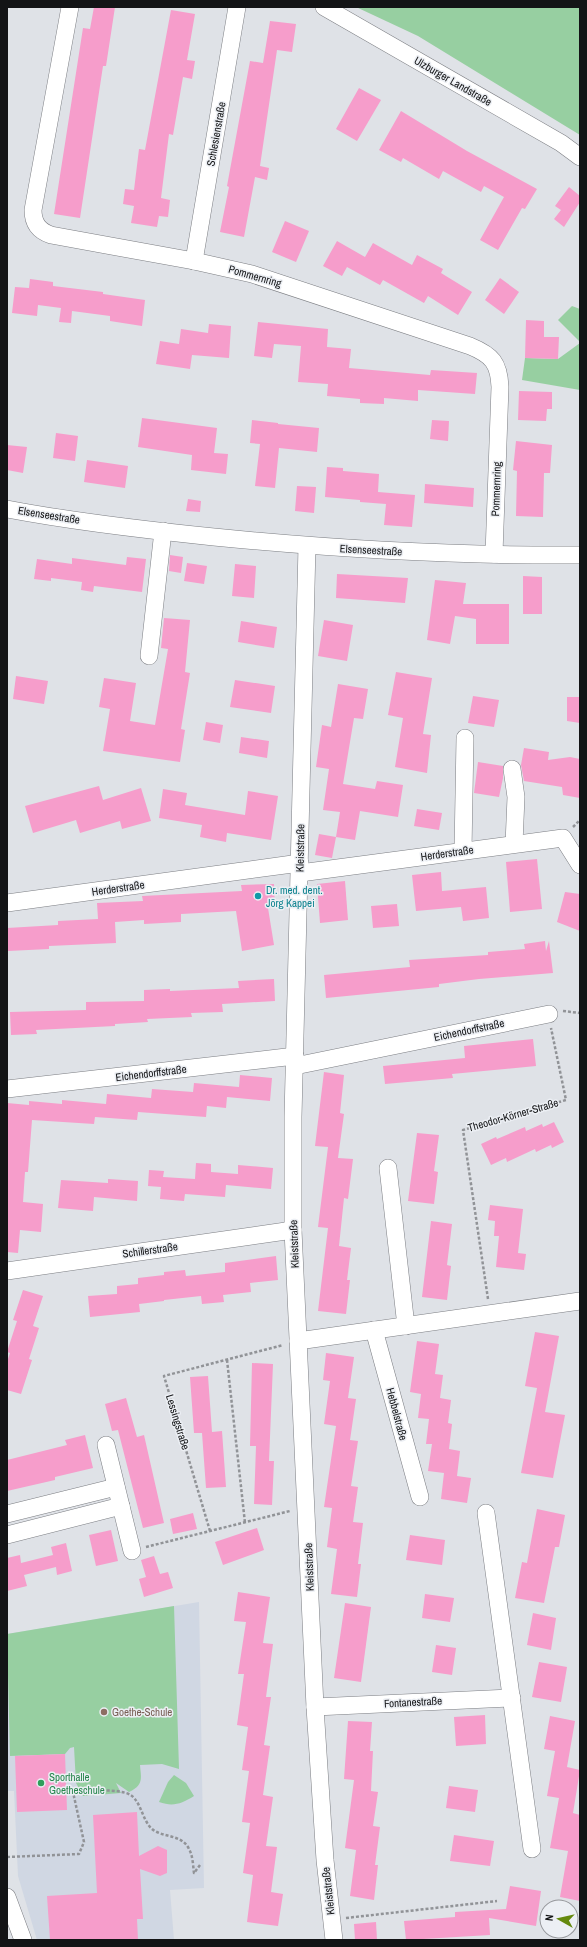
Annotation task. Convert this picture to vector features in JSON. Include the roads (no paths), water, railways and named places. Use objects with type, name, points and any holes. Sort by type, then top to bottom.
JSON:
[{"type":"street","name":"Pommernring","points":[[70,7],[33,210],[35,222],[41,230],[51,235],[194,261],[252,274],[470,346],[489,356],[497,368],[500,387],[494,554]]},
{"type":"street","name":"Schlesienstraße","points":[[194,261],[237,7]]},
{"type":"street","name":"Ulzburger Landstraße","points":[[324,7],[561,144],[580,157]]},
{"type":"street","name":"Elsenseestraße","points":[[7,509],[163,531],[307,546],[391,552],[580,555]]},
{"type":"street","points":[[149,656],[163,531]]},
{"type":"street","name":"Kleiststraße","points":[[307,546],[292,1172],[293,1230],[315,1707],[324,1853],[334,1940]]},
{"type":"street","points":[[463,851],[465,738]]},
{"type":"street","points":[[512,769],[516,797],[514,844]]},
{"type":"street","name":"Herderstraße","points":[[7,903],[300,868],[463,851],[563,838],[580,865]]},
{"type":"street","name":"Eichendorffstraße","points":[[7,1089],[295,1061],[548,1014]]},
{"type":"street","points":[[388,1168],[406,1326]]},
{"type":"street","name":"Schillerstraße","points":[[7,1271],[293,1230]]},
{"type":"street","points":[[298,1341],[580,1301]]},
{"type":"street","name":"Hebbelstraße","points":[[374,1330],[420,1497]]},
{"type":"street","points":[[106,1445],[132,1551]]},
{"type":"street","points":[[7,1514],[116,1487]]},
{"type":"street","points":[[7,1535],[121,1506]]},
{"type":"street","points":[[486,1513],[532,1849]]},
{"type":"street","name":"Fontanestraße","points":[[315,1707],[512,1698]]},
{"type":"street","points":[[7,1897],[24,1940]]},
{"type":"place","name":"Dr. med. dent. Jörg Kappei","points":[[258,896]]},
{"type":"place","name":"Goethe-Schule","points":[[104,1712]]},
{"type":"place","name":"Sporthalle Goetheschule","points":[[41,1783]]}]
